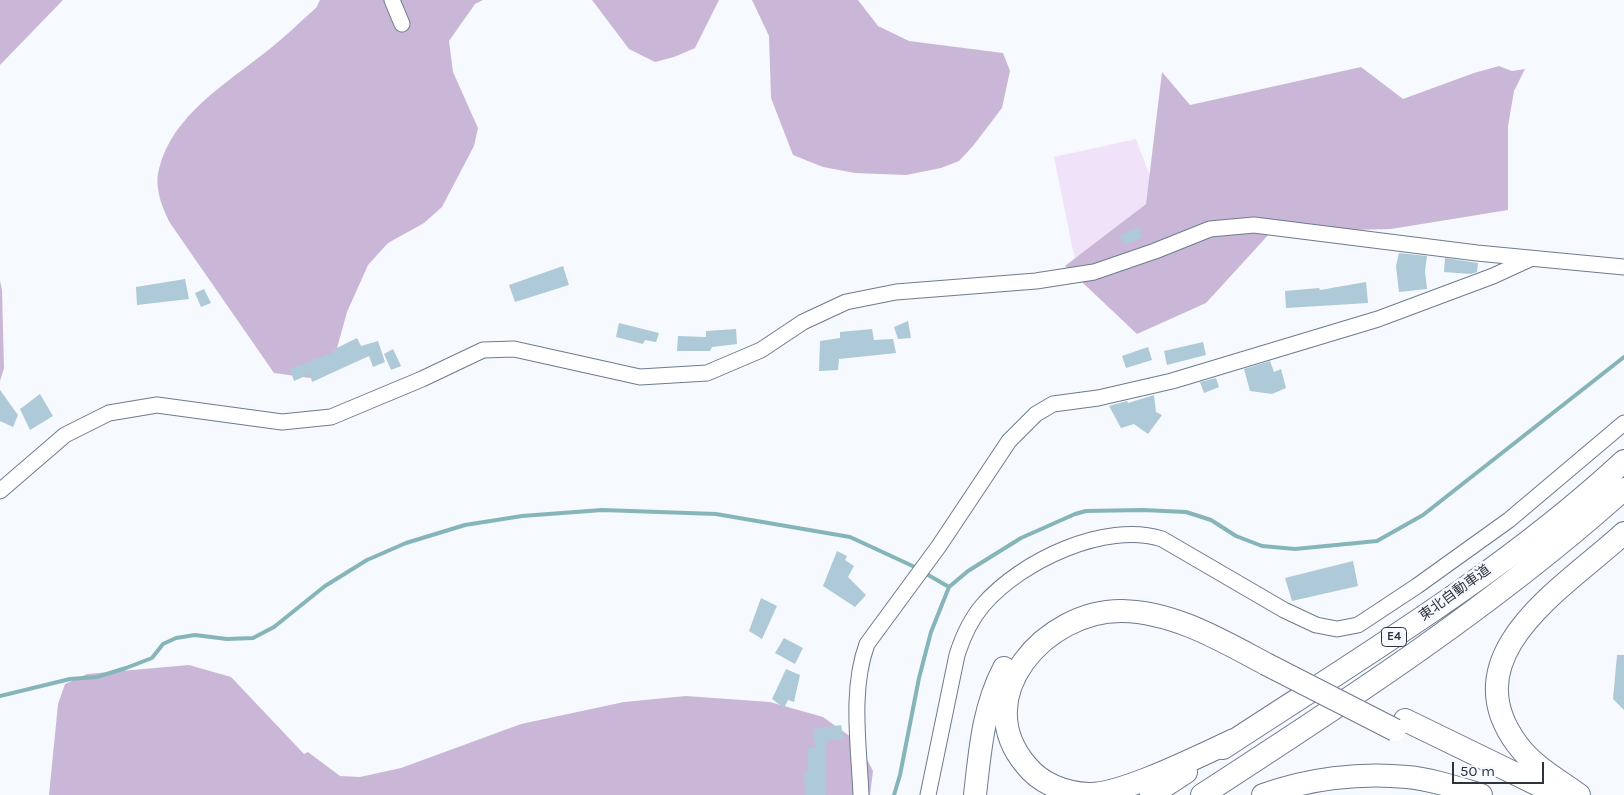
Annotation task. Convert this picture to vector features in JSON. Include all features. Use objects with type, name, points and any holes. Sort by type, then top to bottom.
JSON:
[{"type":"highway","name":"東北自動車道","points":[[1151,795],[1376,649],[1546,527],[1624,461]]},
{"type":"highway","name":"東北自動車道","points":[[1202,795],[1321,718],[1473,610],[1596,514],[1624,489]]},
{"type":"highway","points":[[1579,795],[1542,770],[1517,744],[1502,717],[1496,689],[1505,649],[1532,613],[1624,533]]},
{"type":"highway","points":[[975,795],[982,729],[1000,677],[1015,647],[1044,622],[1073,608],[1113,598],[1157,602],[1190,611],[1213,621],[1272,659]]},
{"type":"highway","points":[[1234,740],[1125,786],[1091,794],[1070,792],[1048,784],[1032,773],[1020,757],[1010,737],[1006,719],[1007,702],[1012,683],[1020,667],[1041,642],[1069,623],[1105,612],[1143,613],[1168,618],[1272,659],[1400,725],[1525,795]]},
{"type":"highway","points":[[1400,725],[1560,795]]},
{"type":"highway","points":[[1263,795],[1315,780],[1365,776],[1408,777],[1481,795]]},
{"type":"street","points":[[392,0],[402,24]]},
{"type":"street","points":[[0,491],[65,435],[109,413],[157,405],[282,422],[331,417],[422,379],[483,350],[514,350],[640,377],[708,373],[761,350],[803,322],[846,302],[896,292],[1036,281],[1094,272],[1155,251],[1210,229],[1254,225],[1531,258],[1624,267]]},
{"type":"street","points":[[861,795],[858,715],[862,659],[867,644],[939,546],[1009,441],[1036,414],[1052,404],[1098,398],[1172,381],[1359,324],[1493,276],[1531,258]]},
{"type":"street","points":[[928,795],[962,637],[983,605],[996,592],[1047,558],[1096,538],[1139,533],[1162,539],[1284,610],[1316,625],[1337,629],[1358,625],[1417,586],[1509,520],[1624,423]]},
{"type":"shaded area","points":[[0,0],[63,0],[0,65]]},
{"type":"shaded area","points":[[320,0],[483,0],[475,4],[449,41],[453,72],[478,128],[474,146],[442,207],[424,223],[388,243],[368,265],[347,312],[334,359],[310,378],[274,373],[170,223],[162,204],[157,183],[159,169],[166,150],[188,116],[219,88],[286,35],[316,8]]},
{"type":"shaded area","points":[[592,0],[719,0],[695,48],[674,57],[655,62],[629,49]]},
{"type":"shaded area","points":[[752,0],[858,0],[878,26],[909,41],[1003,53],[1010,71],[1002,108],[959,161],[941,168],[906,175],[855,173],[823,167],[793,155],[771,98],[769,36]]},
{"type":"shaded area","points":[[1499,66],[1512,71],[1525,69],[1514,91],[1508,126],[1508,210],[1391,229],[1271,232],[1206,303],[1137,334],[1065,266],[1146,204],[1162,72],[1190,105],[1361,67],[1403,99],[1474,73]]},
{"type":"shaded area","points":[[1136,139],[1170,229],[1076,265],[1054,157]]},
{"type":"shaded area","points":[[0,281],[2,290],[4,368],[0,381]]},
{"type":"shaded area","points":[[189,665],[231,677],[304,754],[308,752],[340,776],[360,777],[401,768],[521,724],[624,702],[686,696],[770,702],[823,717],[858,742],[873,771],[870,795],[49,795],[58,704],[65,684],[87,674]]},
{"type":"building","points":[[1138,227],[1143,237],[1124,245],[1120,235]]},
{"type":"building","points":[[1399,253],[1427,256],[1425,271],[1427,289],[1399,292],[1396,266]]},
{"type":"building","points":[[1445,258],[1478,263],[1477,272],[1471,274],[1444,272]]},
{"type":"building","points":[[563,266],[569,285],[515,302],[509,285]]},
{"type":"building","points":[[185,279],[189,299],[137,305],[136,287]]},
{"type":"building","points":[[1366,282],[1368,303],[1286,308],[1285,291],[1319,288],[1320,290]]},
{"type":"building","points":[[204,289],[211,303],[201,307],[195,293]]},
{"type":"building","points":[[908,321],[911,338],[898,339],[894,327]]},
{"type":"building","points":[[619,323],[659,333],[656,342],[645,340],[643,344],[616,337]]},
{"type":"building","points":[[736,329],[737,344],[712,347],[710,351],[677,351],[678,336],[706,337],[706,331]]},
{"type":"building","points":[[872,329],[874,340],[893,339],[896,353],[839,359],[838,370],[819,371],[820,341],[840,338],[840,332]]},
{"type":"building","points":[[357,338],[361,346],[378,341],[385,362],[373,367],[369,356],[312,382],[310,374],[294,381],[290,369],[334,352],[333,350]]},
{"type":"building","points":[[1203,342],[1206,355],[1167,365],[1164,351]]},
{"type":"building","points":[[1148,347],[1152,360],[1126,368],[1122,356]]},
{"type":"building","points":[[393,349],[401,366],[391,370],[384,354]]},
{"type":"building","points":[[1270,361],[1274,372],[1281,369],[1286,388],[1272,394],[1250,391],[1244,369]]},
{"type":"building","points":[[1216,378],[1219,387],[1204,393],[1200,382]]},
{"type":"building","points":[[0,390],[18,415],[13,427],[0,421]]},
{"type":"building","points":[[40,394],[53,416],[30,430],[20,409]]},
{"type":"building","points":[[1154,395],[1156,412],[1162,415],[1148,434],[1134,424],[1121,428],[1109,406],[1127,401],[1128,403]]},
{"type":"building","points":[[837,551],[847,556],[845,560],[854,566],[848,577],[866,595],[855,607],[823,586]]},
{"type":"building","points":[[1353,561],[1358,586],[1292,601],[1285,578]]},
{"type":"building","points":[[761,598],[777,606],[762,639],[749,631]]},
{"type":"building","points":[[784,638],[803,648],[795,664],[775,653]]},
{"type":"building","points":[[1617,655],[1624,655],[1624,710],[1613,699]]},
{"type":"building","points":[[786,669],[800,675],[794,702],[788,700],[784,708],[772,699]]},
{"type":"building","points":[[841,725],[844,739],[826,741],[825,795],[806,795],[804,774],[808,774],[808,748],[815,748],[813,729]]},
{"type":"waterway","points":[[894,795],[900,775],[919,678],[931,632],[949,587],[968,571],[1021,538],[1086,511],[1143,510],[1186,512],[1211,520],[1236,536],[1262,546],[1295,549],[1377,541],[1423,515],[1624,357]]},
{"type":"waterway","points":[[0,696],[70,679],[97,677],[126,668],[152,658],[163,644],[176,638],[195,635],[227,639],[253,638],[274,627],[325,586],[367,560],[406,543],[465,525],[522,516],[602,510],[716,514],[850,537],[917,568]]},
{"type":"waterway","points":[[923,572],[949,587]]}]
